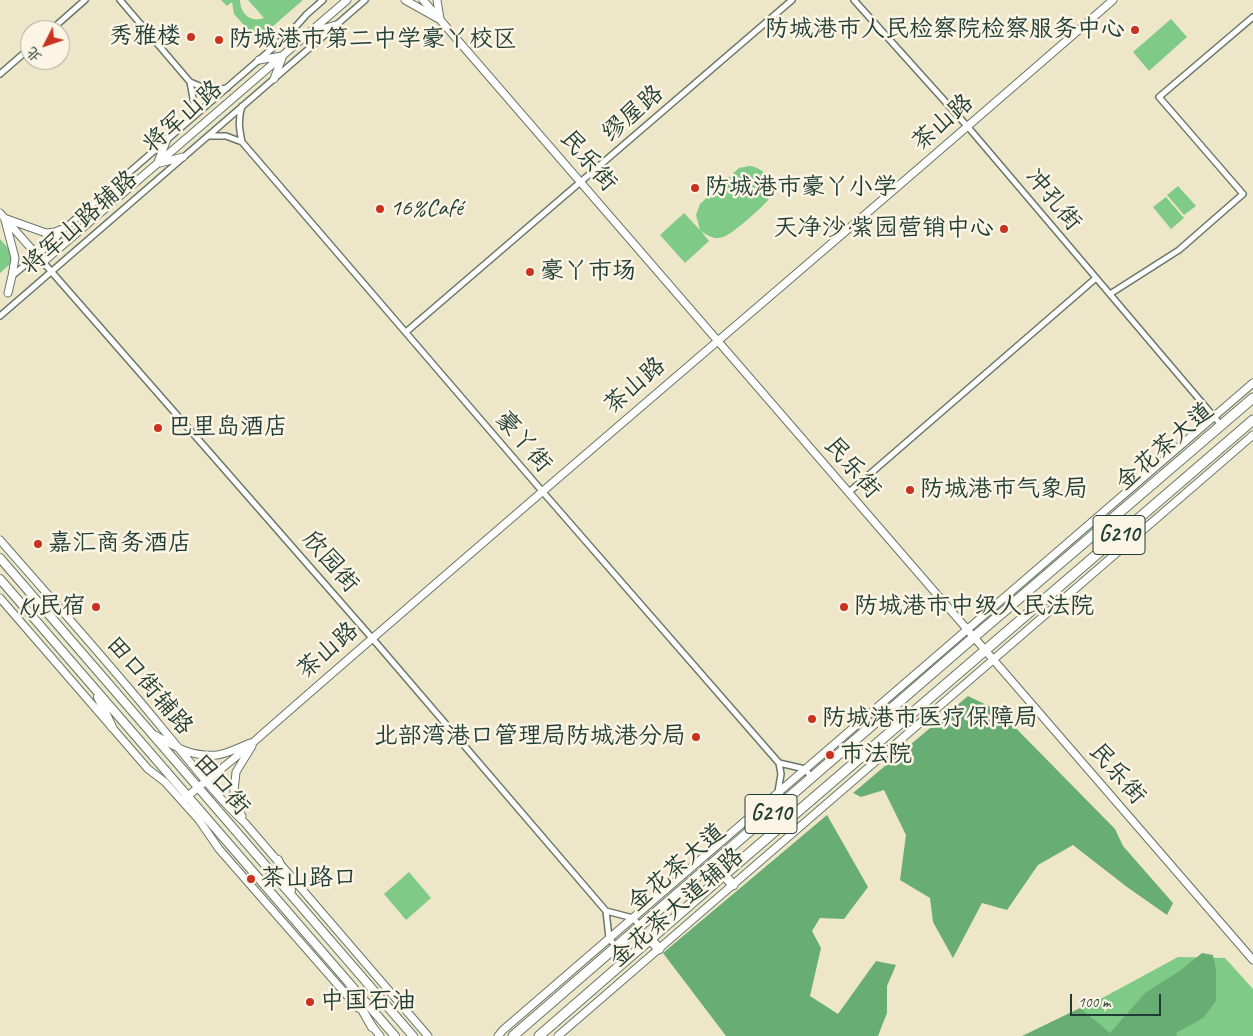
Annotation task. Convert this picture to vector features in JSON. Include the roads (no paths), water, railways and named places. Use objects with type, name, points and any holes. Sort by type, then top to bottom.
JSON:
[{"type":"highway","name":"金花茶大道","points":[[513,1036],[1253,398]]},
{"type":"highway","name":"金花茶大道","points":[[539,1036],[1253,420]]},
{"type":"highway","points":[[724,875],[732,885]]},
{"type":"highway","points":[[650,939],[659,948]]},
{"type":"highway","points":[[506,1036],[526,1025]]},
{"type":"main road","name":"田口街","points":[[0,558],[413,1036]]},
{"type":"main road","name":"田口街","points":[[0,579],[185,798],[395,1036]]},
{"type":"main road","points":[[94,688],[112,727]]},
{"type":"main road","points":[[278,860],[294,899]]},
{"type":"main road","points":[[343,975],[372,1027]]},
{"type":"street","points":[[62,20],[85,0]]},
{"type":"street","points":[[120,0],[190,82],[207,89],[228,88]]},
{"type":"street","name":"将军山路辅路","points":[[12,276],[55,240],[65,228],[167,139],[290,34],[307,14],[323,0]]},
{"type":"street","name":"将军山路","points":[[43,262],[309,33],[340,4],[347,0]]},
{"type":"street","name":"将军山路辅路","points":[[0,316],[365,0]]},
{"type":"street","points":[[405,0],[440,20]]},
{"type":"street","name":"民乐街","points":[[423,0],[1253,960]]},
{"type":"street","points":[[437,0],[440,20]]},
{"type":"street","name":"缪屋路","points":[[406,332],[792,0]]},
{"type":"street","name":"冲孔街","points":[[854,0],[968,127],[1221,425]]},
{"type":"street","name":"茶山路","points":[[185,798],[255,741],[542,491],[968,127],[1112,0]]},
{"type":"street","points":[[1110,294],[1179,250],[1243,194],[1159,97],[1253,17]]},
{"type":"street","points":[[309,33],[336,25]]},
{"type":"street","points":[[259,60],[282,56],[274,78]]},
{"type":"street","points":[[0,74],[20,57]]},
{"type":"street","points":[[190,82],[195,109],[192,118]]},
{"type":"street","points":[[242,106],[238,126],[242,142]]},
{"type":"street","points":[[207,136],[226,136],[242,142]]},
{"type":"street","points":[[157,164],[167,139]]},
{"type":"street","name":"豪丫街","points":[[242,142],[542,491],[779,762]]},
{"type":"street","points":[[157,164],[183,157]]},
{"type":"street","points":[[100,198],[128,189]]},
{"type":"street","points":[[2,216],[43,262]]},
{"type":"street","points":[[2,216],[46,233],[65,228]]},
{"type":"street","points":[[2,216],[15,258],[8,293]]},
{"type":"street","name":"欣园街","points":[[43,262],[372,638],[606,911]]},
{"type":"street","points":[[849,492],[1096,278]]},
{"type":"street","name":"金花茶大道辅路","points":[[498,1036],[609,938],[1253,383]]},
{"type":"street","name":"金花茶大道辅路","points":[[558,1036],[1253,435]]},
{"type":"street","name":"田口街辅路","points":[[0,540],[163,729],[205,781],[278,860],[428,1036]]},
{"type":"street","points":[[0,598],[148,769],[185,798],[219,849],[329,974],[380,1036]]},
{"type":"street","points":[[152,733],[178,749],[200,754],[218,755],[255,741]]},
{"type":"street","points":[[245,823],[234,801],[236,772],[255,741]]},
{"type":"street","points":[[786,801],[778,792],[781,774],[779,762],[805,769],[812,778]]},
{"type":"street","points":[[823,790],[831,800]]},
{"type":"street","points":[[616,947],[609,938],[606,911],[633,918],[640,926]]},
{"type":"place","name":"防城港市人民检察院检察服务中心","points":[[1135,30]]},
{"type":"place","name":"秀雅楼","points":[[191,37]]},
{"type":"place","name":"防城港市第二中学豪丫校区","points":[[219,40]]},
{"type":"place","name":"防城港市豪丫小学","points":[[695,188]]},
{"type":"place","name":"16%Café","points":[[380,209]]},
{"type":"place","name":"天净沙·紫园营销中心","points":[[1004,229]]},
{"type":"place","name":"豪丫市场","points":[[530,272]]},
{"type":"place","name":"巴里岛酒店","points":[[158,428]]},
{"type":"place","name":"防城港市气象局","points":[[910,490]]},
{"type":"place","name":"嘉汇商务酒店","points":[[38,544]]},
{"type":"place","name":"Ky民宿","points":[[96,607]]},
{"type":"place","name":"防城港市中级人民法院","points":[[844,607]]},
{"type":"place","name":"防城港市医疗保障局","points":[[812,719]]},
{"type":"place","name":"北部湾港口管理局防城港分局","points":[[696,737]]},
{"type":"place","name":"巿法院","points":[[830,755]]},
{"type":"place","name":"茶山路口","points":[[251,879]]},
{"type":"place","name":"中国石油","points":[[310,1002]]}]
